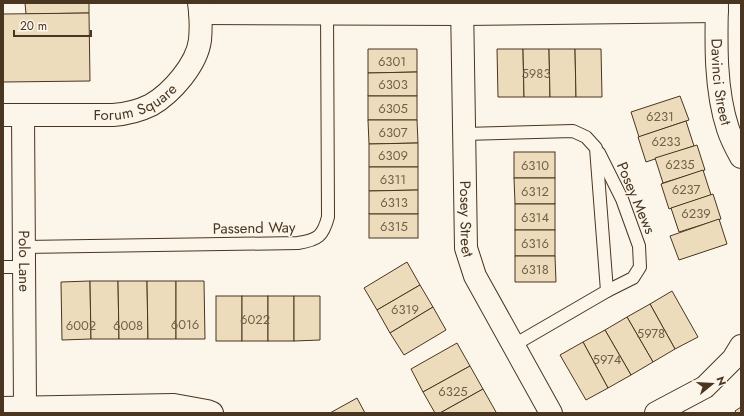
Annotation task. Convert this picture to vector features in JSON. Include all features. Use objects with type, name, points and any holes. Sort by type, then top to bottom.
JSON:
[{"type":"street","points":[[200,8],[717,7]]},
{"type":"street","name":"Davinci Street","points":[[717,7],[718,82],[728,130],[741,157]]},
{"type":"street","name":"Forum Square","points":[[13,115],[113,115],[130,113],[151,104],[169,91],[183,76],[193,61],[200,41],[200,8]]},
{"type":"street","name":"Posey Street","points":[[462,8],[466,248],[475,276],[551,413]]},
{"type":"street","name":"Polo Lane","points":[[13,115],[17,261],[25,407]]},
{"type":"street","points":[[656,413],[705,387],[733,359],[741,346]]},
{"type":"street","points":[[3,408],[174,405],[212,413]]},
{"type":"lane","name":"Passend Way","points":[[17,261],[298,243],[310,241],[320,236],[326,228],[328,217],[327,8]]},
{"type":"lane","name":"Posey Mews","points":[[464,134],[573,131],[586,137],[596,148],[622,199],[639,246],[640,267],[633,278],[607,291],[514,345]]},
{"type":"lane","name":"Posey Mews","points":[[596,148],[607,291]]},
{"type":"building","points":[[25,3],[89,3],[89,13],[26,14]]},
{"type":"building","points":[[89,13],[90,81],[3,82],[3,14]]},
{"type":"building","points":[[368,49],[417,49],[417,72],[368,73]]},
{"type":"building","points":[[497,49],[523,49],[524,97],[498,97]]},
{"type":"building","points":[[523,49],[549,49],[550,97],[524,97]]},
{"type":"building","points":[[549,49],[575,49],[576,97],[550,97]]},
{"type":"building","points":[[575,49],[601,49],[602,97],[576,97]]},
{"type":"building","points":[[417,72],[417,96],[368,96],[368,73]]},
{"type":"building","points":[[368,96],[417,96],[417,120],[368,120]]},
{"type":"building","points":[[680,96],[689,120],[639,137],[631,112]]},
{"type":"building","points":[[368,120],[417,120],[418,143],[369,144]]},
{"type":"building","points":[[686,121],[694,146],[646,162],[638,137]]},
{"type":"building","points":[[418,143],[418,167],[369,167],[369,144]]},
{"type":"building","points":[[697,145],[705,170],[663,183],[655,158]]},
{"type":"building","points":[[514,152],[555,152],[555,178],[514,178]]},
{"type":"building","points":[[369,167],[418,167],[418,190],[369,191]]},
{"type":"building","points":[[703,170],[711,195],[669,209],[661,184]]},
{"type":"building","points":[[514,178],[555,178],[555,204],[515,204]]},
{"type":"building","points":[[418,190],[418,214],[369,214],[369,191]]},
{"type":"building","points":[[713,194],[721,219],[679,232],[671,208]]},
{"type":"building","points":[[515,204],[555,204],[555,230],[515,230]]},
{"type":"building","points":[[369,214],[418,214],[418,238],[369,238]]},
{"type":"building","points":[[719,219],[727,244],[679,260],[670,236]]},
{"type":"building","points":[[515,230],[555,230],[555,256],[515,256]]},
{"type":"building","points":[[515,256],[555,256],[556,282],[515,282]]},
{"type":"building","points":[[407,262],[420,285],[377,310],[364,288]]},
{"type":"building","points":[[90,281],[91,339],[62,340],[61,282]]},
{"type":"building","points":[[90,281],[118,281],[119,339],[91,339]]},
{"type":"building","points":[[118,281],[147,281],[148,339],[119,339]]},
{"type":"building","points":[[147,281],[176,281],[176,339],[148,339]]},
{"type":"building","points":[[176,281],[204,281],[205,339],[176,339]]},
{"type":"building","points":[[420,285],[433,307],[390,333],[377,310]]},
{"type":"building","points":[[672,291],[698,337],[675,349],[650,304]]},
{"type":"building","points":[[216,296],[242,296],[242,341],[216,341]]},
{"type":"building","points":[[242,296],[268,296],[268,341],[242,341]]},
{"type":"building","points":[[268,296],[294,296],[294,341],[268,341]]},
{"type":"building","points":[[294,296],[320,296],[320,340],[294,341]]},
{"type":"building","points":[[650,304],[675,349],[653,362],[627,317]]},
{"type":"building","points":[[433,307],[446,330],[404,355],[390,333]]},
{"type":"building","points":[[627,317],[653,362],[631,375],[605,330]]},
{"type":"building","points":[[605,330],[631,375],[608,388],[583,342]]},
{"type":"building","points":[[583,342],[608,388],[586,400],[560,355]]},
{"type":"building","points":[[457,343],[470,366],[423,392],[411,369]]},
{"type":"building","points":[[470,366],[483,389],[440,413],[435,413],[423,392]]},
{"type":"building","points":[[483,389],[496,412],[440,413]]},
{"type":"building","points":[[357,398],[365,413],[330,413]]},
{"type":"building","points":[[741,407],[741,413],[736,413],[735,411]]}]
